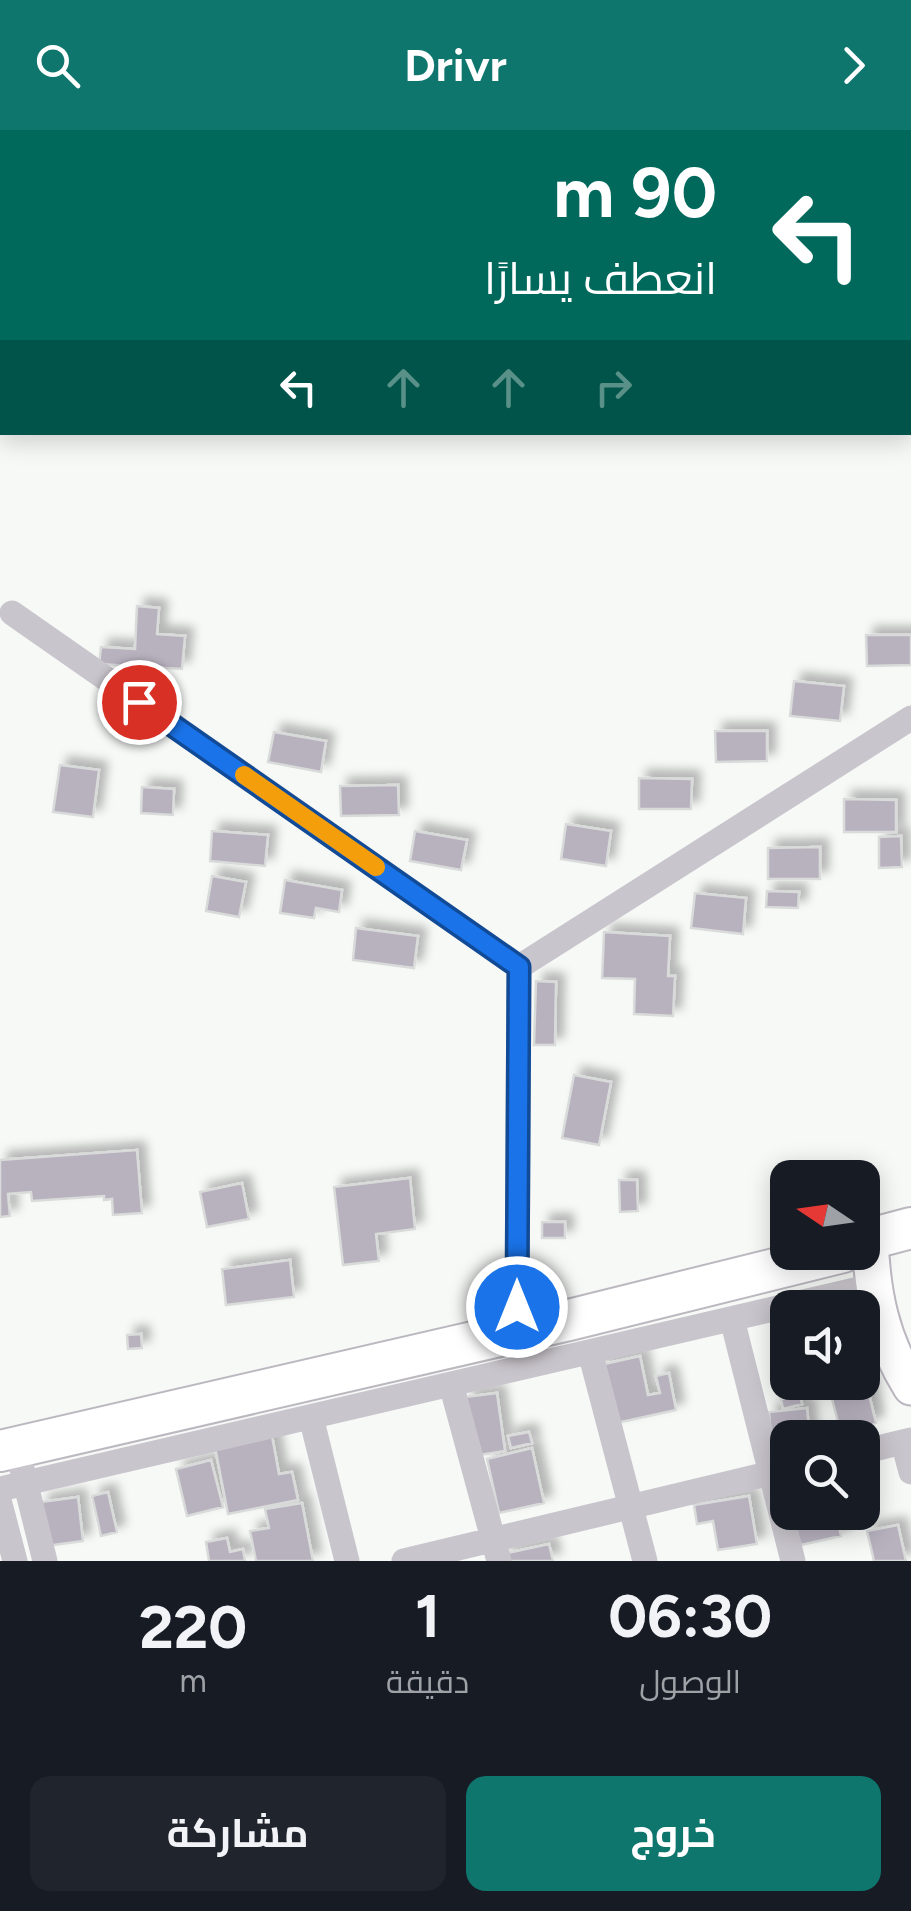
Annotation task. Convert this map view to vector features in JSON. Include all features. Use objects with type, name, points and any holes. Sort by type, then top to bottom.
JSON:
[{"type":"main road","points":[[880,1237],[911,1228]]},
{"type":"main road","points":[[8,1459],[517,1307],[770,1250]]},
{"type":"main road","points":[[8,1459],[781,1270]]},
{"type":"street","points":[[12,614],[519,967]]},
{"type":"street","points":[[519,967],[911,718]]},
{"type":"street","points":[[517,1307],[519,967]]},
{"type":"street","points":[[868,1270],[899,1368],[911,1387]]},
{"type":"street","points":[[46,1561],[8,1459],[311,1416],[872,1286]]},
{"type":"street","points":[[732,1319],[770,1442]]},
{"type":"street","points":[[590,1352],[644,1561]]},
{"type":"street","points":[[451,1384],[497,1550]]},
{"type":"street","points":[[311,1416],[347,1561]]},
{"type":"street","points":[[880,1448],[907,1441],[911,1472]]},
{"type":"street","points":[[404,1561],[497,1550],[632,1506],[770,1473]]},
{"type":"street","points":[[0,1504],[15,1561]]},
{"type":"street","points":[[788,1530],[792,1561]]},
{"type":"building","points":[[137,606],[159,608],[157,634],[185,636],[182,669],[99,664],[101,647],[135,649]]},
{"type":"building","points":[[866,635],[911,635],[911,665],[867,666]]},
{"type":"building","points":[[794,681],[844,686],[840,721],[790,716]]},
{"type":"building","points":[[715,731],[767,731],[767,761],[716,762]]},
{"type":"building","points":[[274,732],[326,741],[321,772],[268,762]]},
{"type":"building","points":[[60,765],[99,770],[93,817],[53,812]]},
{"type":"building","points":[[639,778],[692,779],[691,809],[639,809]]},
{"type":"building","points":[[398,785],[399,815],[341,816],[340,786]]},
{"type":"building","points":[[142,787],[174,789],[173,815],[141,813]]},
{"type":"building","points":[[844,799],[896,800],[896,832],[844,832]]},
{"type":"building","points":[[566,824],[611,831],[606,866],[561,859]]},
{"type":"building","points":[[212,831],[268,835],[265,866],[210,861]]},
{"type":"building","points":[[415,831],[467,840],[461,870],[410,861]]},
{"type":"building","points":[[901,836],[902,867],[879,868],[879,837]]},
{"type":"building","points":[[820,847],[820,879],[768,879],[768,848]]},
{"type":"building","points":[[212,876],[246,882],[239,917],[206,911]]},
{"type":"building","points":[[285,880],[342,890],[339,912],[316,908],[314,918],[280,913]]},
{"type":"building","points":[[767,891],[799,892],[798,908],[766,907]]},
{"type":"building","points":[[695,893],[746,898],[743,934],[691,928]]},
{"type":"building","points":[[356,928],[418,936],[414,968],[353,960]]},
{"type":"building","points":[[604,932],[670,936],[668,976],[675,976],[673,1016],[634,1014],[635,979],[602,978]]},
{"type":"building","points":[[536,981],[556,982],[555,1045],[534,1045]]},
{"type":"building","points":[[574,1075],[611,1082],[599,1145],[562,1138]]},
{"type":"building","points":[[137,1150],[142,1213],[113,1215],[112,1199],[104,1200],[104,1196],[32,1201],[31,1192],[8,1194],[10,1216],[0,1217],[0,1160]]},
{"type":"building","points":[[410,1178],[415,1229],[376,1234],[379,1261],[343,1265],[334,1187]]},
{"type":"building","points":[[619,1180],[637,1180],[638,1211],[620,1212]]},
{"type":"building","points":[[242,1183],[249,1219],[207,1227],[200,1192]]},
{"type":"building","points":[[542,1222],[565,1222],[565,1238],[542,1238]]},
{"type":"building","points":[[290,1260],[294,1297],[226,1305],[222,1269]]},
{"type":"building","points":[[141,1334],[142,1348],[128,1349],[127,1335]]},
{"type":"building","points":[[640,1356],[648,1395],[660,1393],[656,1376],[669,1373],[676,1410],[612,1424],[600,1365]]},
{"type":"building","points":[[497,1393],[505,1451],[473,1456],[465,1397]]},
{"type":"building","points":[[781,1400],[801,1400],[802,1404],[783,1409]]},
{"type":"building","points":[[832,1400],[870,1400],[875,1420],[838,1420]]},
{"type":"building","points":[[807,1408],[808,1420],[770,1420],[770,1424],[769,1412]]},
{"type":"building","points":[[529,1432],[532,1443],[511,1448],[508,1436]]},
{"type":"building","points":[[272,1436],[279,1474],[292,1472],[298,1500],[228,1514],[215,1447]]},
{"type":"building","points":[[532,1448],[544,1503],[499,1513],[487,1459]]},
{"type":"building","points":[[211,1460],[223,1507],[187,1516],[176,1469]]},
{"type":"building","points":[[108,1492],[117,1532],[101,1536],[92,1496]]},
{"type":"building","points":[[749,1496],[757,1544],[718,1550],[713,1521],[697,1524],[694,1505]]},
{"type":"building","points":[[78,1497],[83,1541],[46,1546],[41,1502]]},
{"type":"building","points":[[302,1503],[313,1561],[256,1561],[250,1531],[269,1528],[265,1509]]},
{"type":"building","points":[[898,1525],[906,1561],[874,1561],[867,1531]]},
{"type":"building","points":[[795,1530],[840,1530],[841,1536],[801,1545]]},
{"type":"building","points":[[227,1538],[230,1552],[243,1549],[245,1561],[209,1561],[206,1542]]},
{"type":"building","points":[[549,1544],[553,1561],[504,1561],[503,1554]]},
{"type":"slow traffic","points":[[244,775],[376,867]]},
{"type":"route","points":[[139,702],[519,967],[517,1307]]}]
